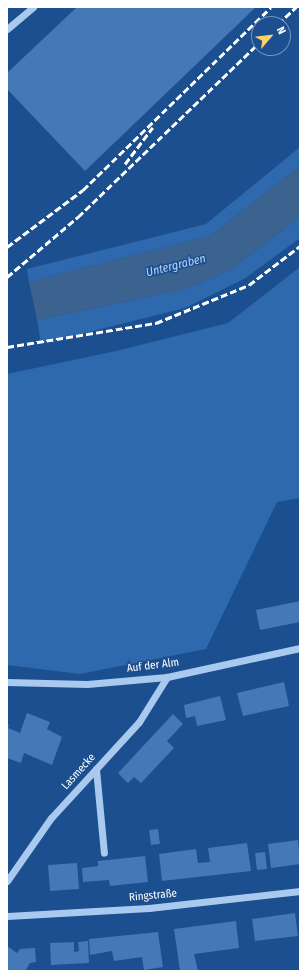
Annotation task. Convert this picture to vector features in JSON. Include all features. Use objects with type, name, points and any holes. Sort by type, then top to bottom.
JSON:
[{"type":"street","points":[[7,29],[33,7]]},
{"type":"street","name":"Auf der Alm","points":[[7,682],[87,684],[168,678],[300,648]]},
{"type":"street","name":"Lasmecke","points":[[7,881],[50,818],[138,722],[168,678]]},
{"type":"street","points":[[96,769],[104,853]]},
{"type":"street","name":"Ringstraße","points":[[7,916],[149,908],[300,891]]},
{"type":"shaded area","points":[[300,147],[300,166],[210,236],[29,282],[27,269],[206,224]]},
{"type":"shaded area","points":[[300,217],[300,238],[244,279],[185,308],[41,344],[37,320],[185,289],[230,270]]},
{"type":"shaded area","points":[[300,267],[300,498],[277,502],[206,649],[80,674],[7,665],[7,374],[116,351],[228,323]]},
{"type":"water","name":"Untergraben","points":[[300,166],[300,217],[230,270],[185,289],[37,320],[29,282],[210,236]]},
{"type":"building","points":[[77,7],[256,7],[85,171],[7,89],[7,73]]},
{"type":"building","points":[[300,601],[300,622],[260,630],[256,610]]},
{"type":"building","points":[[284,682],[289,706],[243,716],[237,693]]},
{"type":"building","points":[[220,696],[226,720],[197,726],[195,716],[186,718],[184,705]]},
{"type":"building","points":[[27,713],[50,722],[47,729],[62,737],[52,765],[24,753],[21,763],[7,758],[7,724],[9,725],[8,728],[20,733]]},
{"type":"building","points":[[173,714],[183,724],[167,741],[174,748],[141,783],[134,777],[128,783],[118,773]]},
{"type":"building","points":[[158,829],[160,844],[151,845],[149,830]]},
{"type":"building","points":[[298,840],[300,864],[271,868],[268,844]]},
{"type":"building","points":[[247,843],[251,871],[162,881],[159,854],[196,849],[198,863],[210,862],[208,848]]},
{"type":"building","points":[[265,852],[267,869],[257,870],[255,853]]},
{"type":"building","points":[[145,856],[148,882],[110,886],[109,880],[83,882],[82,868],[98,866],[98,861]]},
{"type":"building","points":[[77,863],[79,889],[50,891],[48,865]]},
{"type":"building","points":[[295,913],[298,936],[255,941],[252,919]]},
{"type":"building","points":[[236,921],[239,948],[194,954],[198,971],[180,971],[174,929]]},
{"type":"building","points":[[158,932],[163,967],[144,970],[142,957],[114,961],[112,951],[90,955],[89,939]]},
{"type":"building","points":[[88,941],[89,963],[51,965],[50,943],[74,942],[74,952],[79,951],[78,942]]},
{"type":"building","points":[[7,946],[17,953],[20,949],[35,948],[36,962],[30,963],[25,971],[7,971]]},
{"type":"railway","points":[[7,247],[83,190],[271,7]]},
{"type":"railway","points":[[286,16],[296,7]]},
{"type":"railway","points":[[7,277],[78,217],[251,51]]},
{"type":"railway","points":[[125,164],[153,127]]},
{"type":"railway","points":[[7,347],[156,323],[249,285],[300,246]]}]
